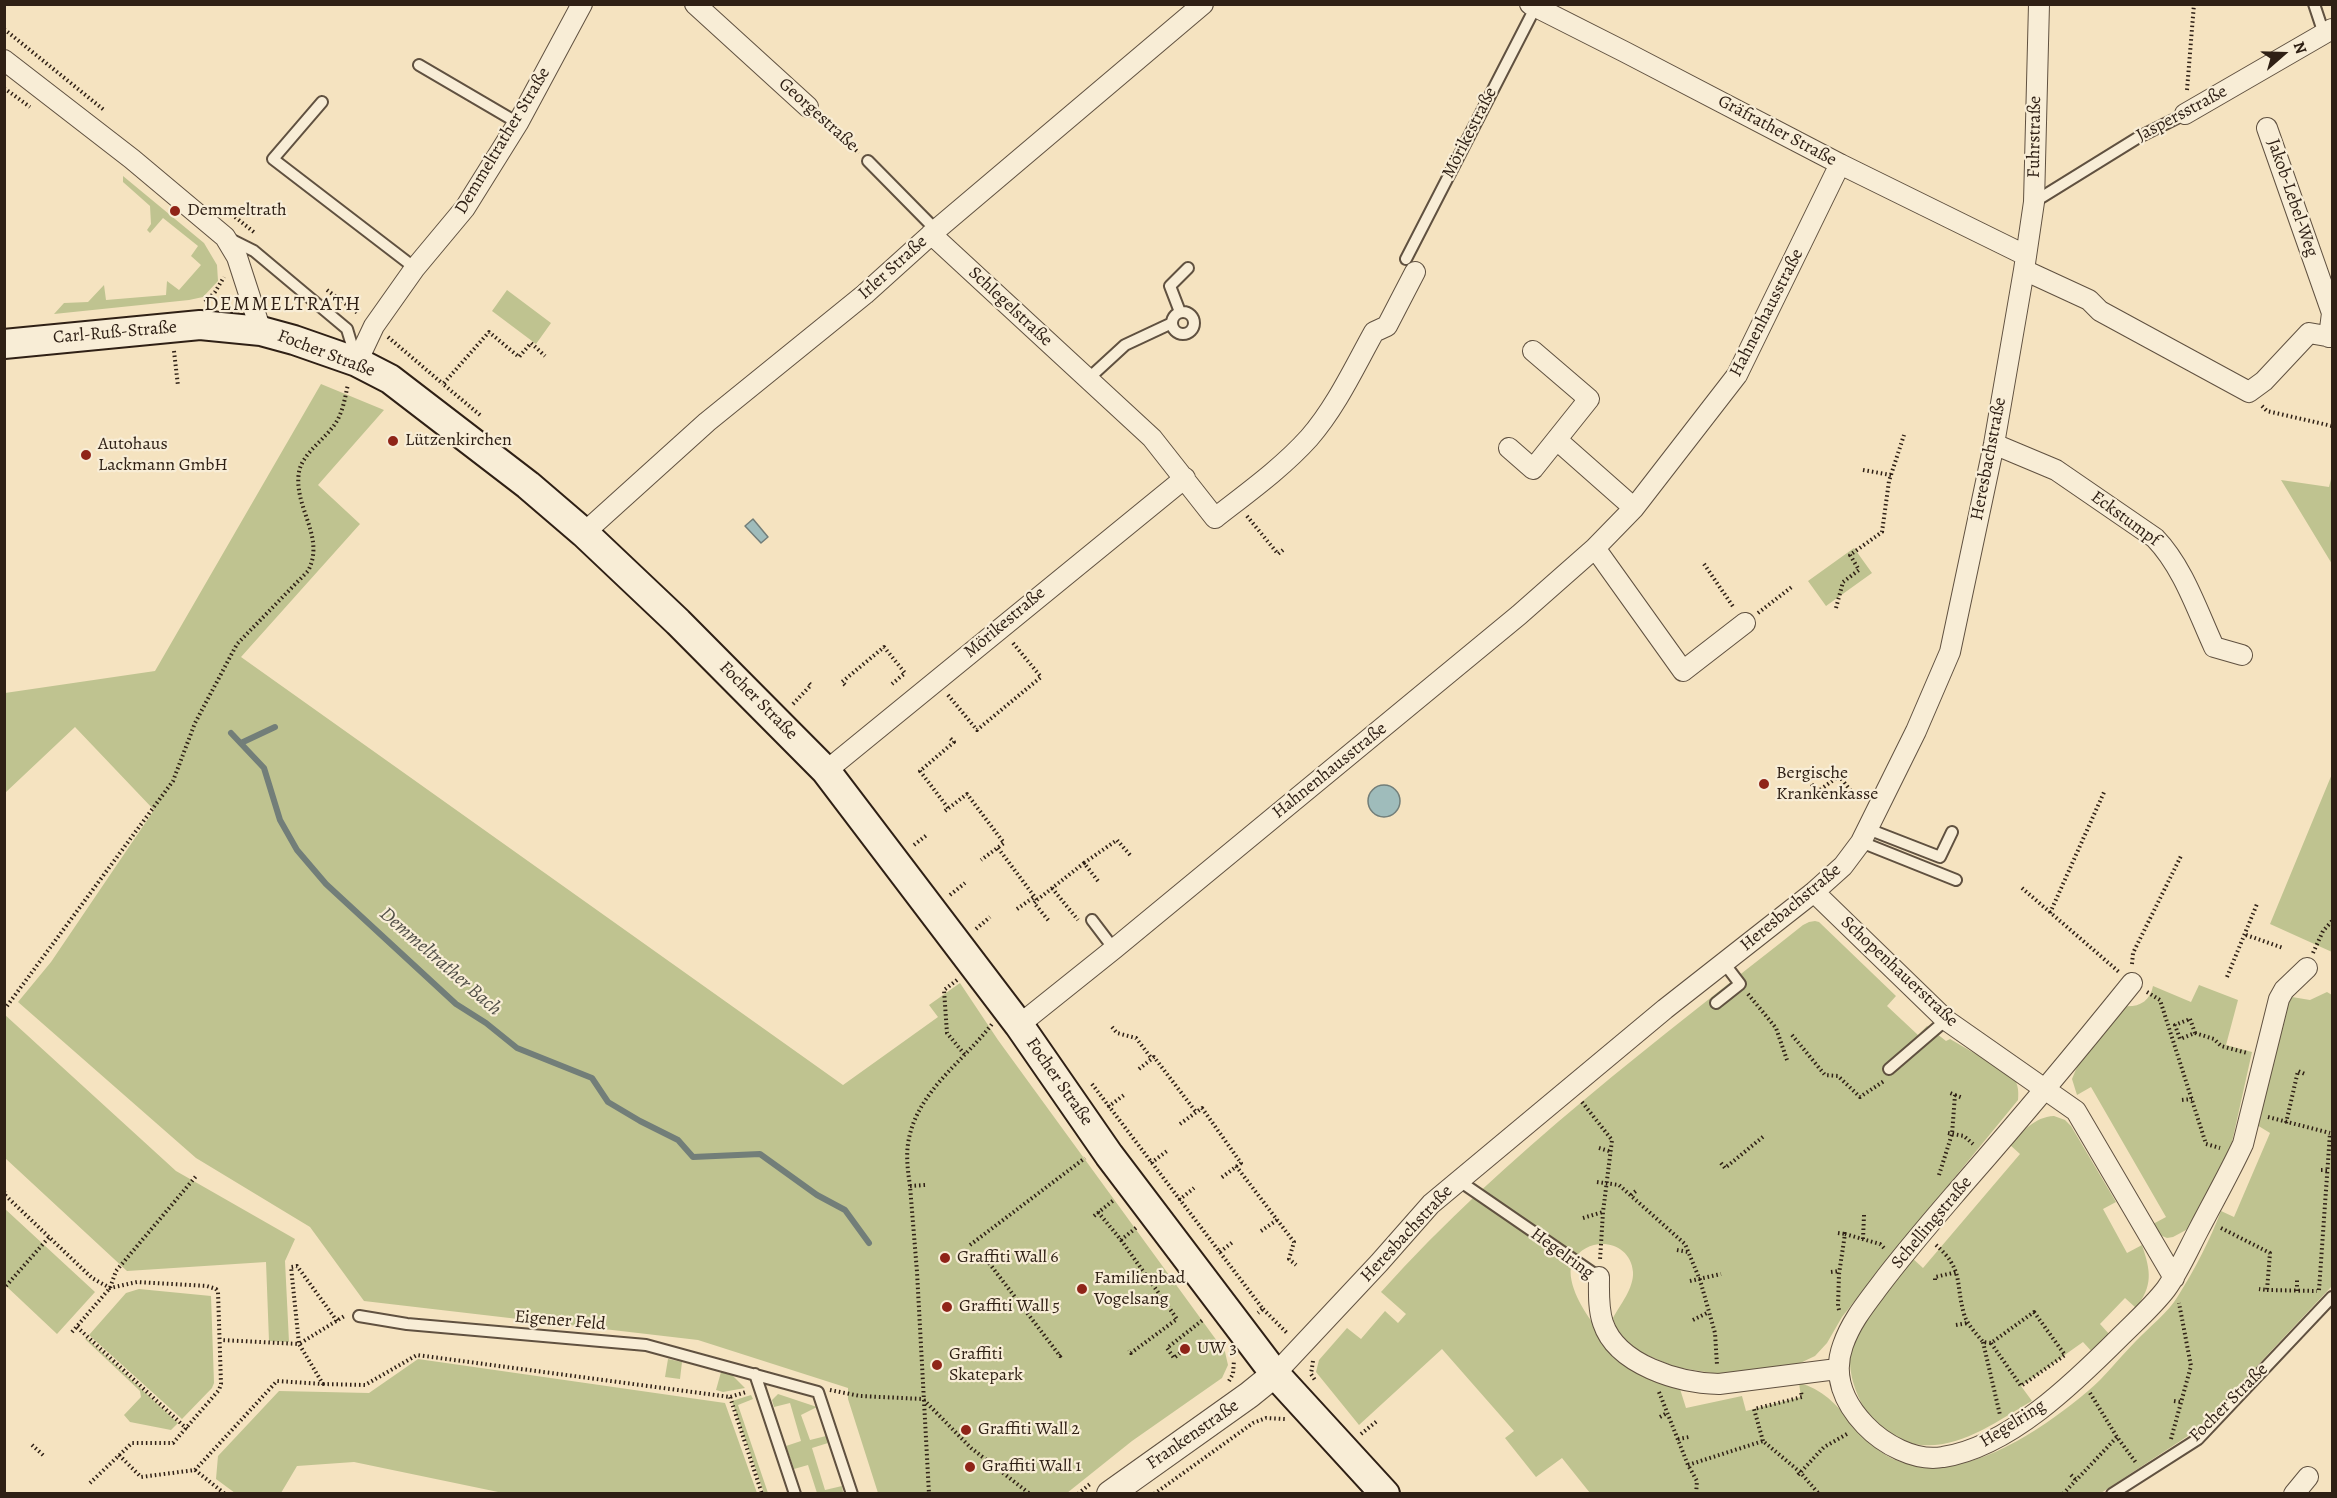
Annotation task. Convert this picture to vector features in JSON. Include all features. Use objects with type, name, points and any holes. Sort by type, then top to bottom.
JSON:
[{"type":"main road","name":"Carl-Ruß-Straße","points":[[4,344],[200,325],[261,331]]},
{"type":"main road","name":"Focher Straße","points":[[261,331],[294,340],[353,371],[390,379],[461,432],[584,533],[678,622],[826,771],[1008,1028],[1109,1155],[1275,1374],[1385,1494]]},
{"type":"street","name":"Demmeltrather Straße","points":[[353,371],[374,326],[415,268],[465,208],[518,123],[582,4]]},
{"type":"street","name":"Georgestraße","points":[[695,4],[808,107]]},
{"type":"street","name":"Irler Straße","points":[[584,533],[699,429],[865,294],[934,232],[1203,4]]},
{"type":"street","name":"Fuhrstraße","points":[[2025,262],[2034,202],[2039,4]]},
{"type":"street","name":"Gräfrather Straße","points":[[1532,6],[1624,51],[2025,262]]},
{"type":"street","name":"Jaspersstraße","points":[[2185,114],[2328,31]]},
{"type":"street","name":"Focher Straße","points":[[4,60],[178,196],[225,237],[237,257],[261,331]]},
{"type":"street","name":"Jakob-Lebel-Weg","points":[[2249,392],[2264,381],[2309,333],[2331,337],[2332,314],[2267,128]]},
{"type":"street","name":"Hahnenhausstraße","points":[[1008,1028],[1114,949],[1458,667],[1595,548],[1634,508],[1737,375],[1840,164]]},
{"type":"street","name":"Schlegelstraße","points":[[934,232],[1152,438],[1215,518]]},
{"type":"street","points":[[2025,262],[2089,300],[2100,311],[2249,392]]},
{"type":"street","name":"Heresbachstraße","points":[[1275,1374],[1431,1204],[1569,1088],[1814,892],[1843,866],[1864,836],[1929,703],[1950,652],[1994,444],[2025,262]]},
{"type":"street","name":"Mörikestraße","points":[[1215,518],[1308,439],[1327,415],[1374,332],[1387,326],[1410,265]]},
{"type":"street","points":[[1509,448],[1533,469],[1589,399],[1533,351]]},
{"type":"street","points":[[1557,440],[1634,508]]},
{"type":"street","name":"Eckstumpf","points":[[1994,444],[2056,470],[2155,538],[2167,551],[2183,579],[2214,647],[2242,655]]},
{"type":"street","name":"Mörikestraße","points":[[826,771],[1185,477]]},
{"type":"street","points":[[1595,548],[1683,671],[1745,623]]},
{"type":"street","name":"Schopenhauerstraße","points":[[1814,892],[1946,1020],[2076,1111],[2174,1278]]},
{"type":"street","name":"Hegelring","points":[[1599,1277],[1602,1322],[1608,1333],[1624,1351],[1657,1371],[1682,1380],[1719,1384],[1837,1369],[1841,1388],[1864,1424],[1890,1445],[1913,1455],[1940,1458],[1970,1450],[2004,1433],[2080,1377],[2154,1302],[2174,1278],[2238,1153],[2279,999],[2284,990],[2307,968]]},
{"type":"street","points":[[2047,1089],[2132,983]]},
{"type":"street","name":"Schellingstraße","points":[[1837,1369],[1851,1324],[1899,1260],[2047,1089]]},
{"type":"street","name":"Frankenstraße","points":[[1101,1488],[1249,1395],[1275,1374]]},
{"type":"street","points":[[2294,1494],[2308,1477]]},
{"type":"lane","points":[[2314,4],[2328,31]]},
{"type":"lane","name":"Mörikestraße","points":[[1410,265],[1532,6]]},
{"type":"lane","points":[[419,65],[518,123]]},
{"type":"lane","points":[[322,102],[273,159],[415,268]]},
{"type":"lane","name":"Jaspersstraße","points":[[2034,202],[2139,137],[2185,114]]},
{"type":"lane","name":"Georgestraße","points":[[868,161],[934,232]]},
{"type":"lane","points":[[225,237],[254,251],[347,329],[353,371]]},
{"type":"lane","points":[[1180,312],[1170,286],[1188,268]]},
{"type":"lane","points":[[1180,312],[1191,315],[1194,321],[1187,333],[1180,333],[1174,329],[1172,322],[1174,316],[1180,312]]},
{"type":"lane","points":[[1088,379],[1125,345],[1172,322]]},
{"type":"lane","points":[[1864,836],[1940,857],[1952,832]]},
{"type":"lane","points":[[1864,836],[1956,880]]},
{"type":"lane","points":[[1092,920],[1114,949]]},
{"type":"lane","points":[[1716,1003],[1740,984],[1724,963]]},
{"type":"lane","points":[[1889,1073],[1946,1020]]},
{"type":"lane","name":"Hegelring","points":[[1458,1180],[1599,1277]]},
{"type":"lane","name":"Focher Straße","points":[[2112,1494],[2198,1439],[2329,1294]]},
{"type":"lane","name":"Eigener Feld","points":[[356,1313],[407,1324],[646,1345],[818,1392],[852,1494]]},
{"type":"lane","points":[[755,1374],[795,1494]]},
{"type":"path","points":[[2185,114],[2194,4]]},
{"type":"path","points":[[4,88],[31,108]]},
{"type":"path","name":"Georgestraße","points":[[808,107],[868,161]]},
{"type":"path","points":[[200,304],[215,292],[225,274]]},
{"type":"path","points":[[374,326],[482,417]]},
{"type":"path","points":[[443,384],[489,332],[519,357],[531,343],[545,356]]},
{"type":"path","points":[[173,348],[178,386]]},
{"type":"path","points":[[8,1006],[173,781],[195,723],[237,644],[309,572],[315,549],[304,507],[299,471],[304,461],[340,416],[353,371]]},
{"type":"path","points":[[2249,392],[2267,411],[2332,426]]},
{"type":"path","points":[[1836,608],[1844,582],[1859,570],[1850,555],[1882,532],[1891,475],[1904,435]]},
{"type":"path","points":[[1863,470],[1891,475]]},
{"type":"path","points":[[1235,502],[1278,554],[1283,550]]},
{"type":"path","points":[[1704,564],[1745,623],[1793,586]]},
{"type":"path","points":[[936,680],[977,730],[1041,677],[1000,627]]},
{"type":"path","points":[[845,685],[842,682],[884,647],[905,673],[892,684]]},
{"type":"path","points":[[793,704],[811,685],[808,683]]},
{"type":"path","points":[[950,738],[954,742],[920,771],[946,810],[967,794],[1004,843],[981,860]]},
{"type":"path","points":[[1804,773],[1817,792],[1839,776],[1855,795],[1879,806]]},
{"type":"path","points":[[2050,913],[2105,790]]},
{"type":"path","points":[[914,845],[928,834]]},
{"type":"path","points":[[1017,909],[1052,888],[1117,840],[1130,855]]},
{"type":"path","points":[[998,848],[1036,898]]},
{"type":"path","points":[[2132,983],[2133,953],[2181,856]]},
{"type":"path","points":[[1084,863],[1098,881]]},
{"type":"path","points":[[950,895],[965,883]]},
{"type":"path","points":[[1052,888],[1083,927],[1092,920]]},
{"type":"path","points":[[2022,888],[2132,983],[2160,1000],[2206,1144],[2238,1153]]},
{"type":"path","points":[[1036,898],[1034,903],[1049,921]]},
{"type":"path","points":[[2227,977],[2257,904]]},
{"type":"path","points":[[975,928],[990,917]]},
{"type":"path","points":[[2307,968],[2323,931],[2332,921]]},
{"type":"path","points":[[2246,935],[2283,948]]},
{"type":"path","points":[[960,977],[944,990],[943,1001],[947,1033],[965,1055]]},
{"type":"path","points":[[1740,984],[1776,1028],[1787,1060]]},
{"type":"path","points":[[2195,1033],[2190,1019],[2175,1024],[2180,1039],[2195,1033],[2214,1039],[2221,1046],[2263,1057]]},
{"type":"path","points":[[929,1494],[908,1145],[916,1119],[934,1087],[992,1023],[1008,1028]]},
{"type":"path","points":[[1112,1027],[1118,1033],[1136,1038],[1196,1112]]},
{"type":"path","points":[[2172,1034],[2177,1032]]},
{"type":"path","points":[[1792,1035],[1825,1075],[1838,1076],[1860,1097],[1889,1073]]},
{"type":"path","points":[[1139,1069],[1152,1059]]},
{"type":"path","points":[[2286,1122],[2298,1071],[2305,1074]]},
{"type":"path","points":[[1569,1088],[1610,1135],[1612,1152],[1603,1212],[1599,1277]]},
{"type":"path","points":[[1950,1093],[1963,1098]]},
{"type":"path","points":[[1108,1107],[1124,1095]]},
{"type":"path","points":[[1939,1175],[1950,1133],[1955,1095]]},
{"type":"path","points":[[2182,1100],[2192,1099]]},
{"type":"path","points":[[1180,1124],[1202,1108],[1241,1163],[1221,1178]]},
{"type":"path","points":[[2250,1112],[2331,1134],[2319,1291]]},
{"type":"path","points":[[1950,1133],[1964,1137],[1988,1156]]},
{"type":"path","points":[[1721,1162],[1725,1168],[1764,1136]]},
{"type":"path","points":[[969,1245],[1086,1157],[1079,1148]]},
{"type":"path","points":[[1599,1148],[1612,1152]]},
{"type":"path","points":[[1151,1163],[1167,1151]]},
{"type":"path","points":[[1236,1166],[1294,1242],[1289,1259],[1296,1265]]},
{"type":"path","points":[[2321,1170],[2328,1170]]},
{"type":"path","points":[[72,1332],[110,1288],[116,1271],[197,1174]]},
{"type":"path","points":[[1597,1182],[1619,1185],[1681,1238],[1700,1280],[1715,1334],[1719,1384]]},
{"type":"path","points":[[910,1186],[925,1185]]},
{"type":"path","points":[[1179,1200],[1194,1188]]},
{"type":"path","points":[[1631,1195],[1637,1190]]},
{"type":"path","points":[[5,1194],[92,1278],[110,1288],[137,1282],[213,1287],[219,1297],[220,1387],[173,1443],[132,1443],[90,1483]]},
{"type":"path","points":[[1094,1216],[1115,1198]]},
{"type":"path","points":[[1098,1212],[1121,1240],[1177,1319],[1131,1353],[1129,1350]]},
{"type":"path","points":[[1583,1218],[1603,1212]]},
{"type":"path","points":[[1863,1239],[1864,1215]]},
{"type":"path","points":[[2204,1219],[2270,1253],[2267,1290]]},
{"type":"path","points":[[1261,1231],[1277,1220]]},
{"type":"path","points":[[1121,1240],[1137,1227],[1144,1236]]},
{"type":"path","points":[[1838,1233],[1880,1244],[1899,1260]]},
{"type":"path","points":[[1922,1233],[1951,1259],[1957,1272],[1968,1323],[1983,1342],[2004,1433]]},
{"type":"path","points":[[1842,1317],[1838,1306],[1839,1271],[1845,1234]]},
{"type":"path","points":[[6,1286],[50,1236]]},
{"type":"path","points":[[1220,1252],[1234,1241]]},
{"type":"path","points":[[1677,1250],[1688,1252]]},
{"type":"path","points":[[989,1263],[1060,1356],[1062,1353]]},
{"type":"path","points":[[323,1384],[299,1344],[291,1267],[297,1266],[337,1321]]},
{"type":"path","points":[[1831,1272],[1839,1271]]},
{"type":"path","points":[[1935,1280],[1935,1277],[1957,1272]]},
{"type":"path","points":[[1690,1281],[1722,1274]]},
{"type":"path","points":[[2169,1444],[2191,1366],[2174,1278]]},
{"type":"path","points":[[2297,1279],[2297,1291]]},
{"type":"path","points":[[2259,1289],[2319,1291],[2329,1294]]},
{"type":"path","points":[[1198,1310],[1211,1327]]},
{"type":"path","points":[[1693,1320],[1708,1312]]},
{"type":"path","points":[[1983,1342],[1991,1343],[2034,1312],[2065,1355],[2021,1386],[1991,1343]]},
{"type":"path","points":[[221,1340],[299,1344],[337,1321],[356,1313]]},
{"type":"path","points":[[1180,1353],[1174,1358],[1167,1348],[1205,1319]]},
{"type":"path","points":[[1956,1325],[1968,1323]]},
{"type":"path","points":[[77,1327],[187,1429]]},
{"type":"path","points":[[1226,1384],[1230,1380],[1234,1366],[1230,1354]]},
{"type":"path","points":[[119,1455],[141,1477],[195,1470],[277,1381],[365,1385],[417,1355],[730,1397],[762,1494]]},
{"type":"path","points":[[1657,1371],[1655,1384],[1688,1465],[1697,1481],[1696,1494]]},
{"type":"path","points":[[1797,1374],[1802,1397],[1754,1409],[1763,1441],[1819,1494]]},
{"type":"path","points":[[2080,1377],[2117,1437],[2145,1474]]},
{"type":"path","points":[[2174,1401],[2181,1402]]},
{"type":"path","points":[[1660,1417],[1667,1413]]},
{"type":"path","points":[[1154,1494],[1254,1423],[1266,1418],[1281,1418],[1290,1422]]},
{"type":"path","points":[[1360,1434],[1377,1421]]},
{"type":"path","points":[[1799,1473],[1824,1447],[1864,1424]]},
{"type":"path","points":[[1678,1439],[1689,1437]]},
{"type":"path","points":[[2063,1494],[2117,1437]]},
{"type":"path","points":[[1688,1465],[1763,1441]]},
{"type":"path","points":[[33,1445],[44,1456]]},
{"type":"path","points":[[195,1470],[225,1494]]},
{"type":"path","points":[[2071,1475],[2076,1480]]},
{"type":"path","points":[[1078,1494],[1101,1488]]},
{"type":"green space","points":[[123,176],[204,243],[217,265],[218,281],[203,297],[189,300],[54,314],[64,303],[88,302],[104,285],[106,300],[166,295],[167,281],[179,290],[201,265],[191,256],[198,246],[163,218],[150,233],[147,230],[151,224],[150,206],[123,182]]},
{"type":"green space","points":[[507,290],[551,323],[536,344],[492,311]]},
{"type":"green space","points":[[321,384],[384,410],[318,485],[360,524],[241,657],[843,1085],[938,1017],[929,1005],[960,983],[998,1040],[1225,1352],[1228,1365],[1222,1378],[1132,1441],[1067,1493],[878,1493],[848,1399],[848,1388],[698,1340],[364,1301],[310,1227],[196,1158],[18,1002],[51,962],[154,810],[75,727],[5,793],[5,693],[155,671]]},
{"type":"green space","points":[[2332,475],[2332,564],[2281,480],[2329,487]]},
{"type":"green space","points":[[1854,548],[1872,573],[1826,606],[1808,581]]},
{"type":"green space","points":[[2332,774],[2332,952],[2270,924]]},
{"type":"green space","points":[[1819,922],[1896,996],[1887,1006],[1918,1035],[1927,1026],[1946,1041],[1950,1039],[2010,1074],[2017,1086],[2018,1100],[1842,1317],[1827,1343],[1815,1356],[1796,1365],[1718,1374],[1675,1367],[1640,1352],[1624,1338],[1613,1318],[1633,1278],[1630,1261],[1625,1253],[1608,1244],[1598,1244],[1580,1252],[1571,1268],[1572,1284],[1579,1302],[1589,1317],[1606,1337],[1651,1377],[1680,1389],[1686,1408],[1742,1396],[1746,1411],[1801,1397],[1799,1383],[1815,1389],[1828,1398],[1873,1445],[1886,1455],[1901,1462],[1926,1467],[1951,1465],[1976,1459],[2025,1437],[2094,1386],[2169,1308],[2196,1265],[2221,1211],[2234,1217],[2270,1133],[2257,1125],[2286,1004],[2292,997],[2310,1000],[2327,992],[2332,995],[2332,1286],[2197,1430],[2101,1493],[1590,1493],[1562,1458],[1536,1477],[1505,1438],[1514,1431],[1442,1349],[1359,1425],[1316,1372],[1319,1360],[1347,1328],[1361,1339],[1385,1311],[1398,1323],[1406,1314],[1381,1292],[1479,1192],[1638,1055],[1803,925]]},
{"type":"green space","points":[[2199,985],[2238,1000],[2226,1045],[2252,1052],[2230,1151],[2191,1225],[2186,1230],[2167,1238],[2160,1235],[2153,1224],[2166,1217],[2091,1087],[2077,1095],[2072,1079],[2079,1062],[2122,1006],[2142,1003],[2149,996],[2153,986],[2191,1002]]},
{"type":"green space","points":[[4,1014],[176,1171],[295,1239],[285,1261],[289,1342],[269,1341],[266,1262],[127,1271],[5,1158]]},
{"type":"green space","points":[[2054,1116],[2065,1120],[2071,1126],[2116,1202],[2103,1209],[2127,1253],[2142,1245],[2149,1278],[2142,1300],[2136,1308],[2125,1298],[2100,1324],[2110,1335],[2094,1354],[2083,1342],[2021,1386],[2032,1401],[1988,1427],[1942,1444],[1909,1443],[1896,1438],[1874,1422],[1858,1397],[1850,1365],[1851,1349],[1855,1338],[1868,1314],[1911,1257],[1923,1268],[2020,1154],[2009,1144],[2035,1122]]},
{"type":"green space","points":[[4,1208],[95,1292],[57,1334],[5,1285]]},
{"type":"green space","points":[[139,1289],[211,1296],[214,1383],[212,1388],[182,1419],[89,1335],[126,1293]]},
{"type":"green space","points":[[86,1338],[178,1423],[171,1430],[130,1422],[124,1415],[141,1397],[140,1391]]},
{"type":"green space","points":[[418,1359],[725,1403],[757,1493],[503,1493],[354,1462],[297,1466],[281,1493],[235,1493],[216,1479],[218,1456],[279,1391],[369,1393]]},
{"type":"green space","points":[[668,1359],[682,1362],[680,1379],[665,1377]]},
{"type":"green space","points":[[721,1372],[732,1375],[745,1388],[723,1392],[716,1390]]},
{"type":"green space","points":[[778,1394],[817,1407],[801,1415],[810,1440],[826,1436],[828,1443],[812,1448],[825,1490],[842,1486],[843,1492],[817,1493],[808,1465],[794,1469],[786,1446],[801,1441],[790,1403],[774,1407],[772,1400]]},
{"type":"green space","points":[[751,1395],[753,1399],[738,1405],[768,1493],[764,1493],[732,1401]]},
{"type":"water","points":[[753,519],[768,537],[761,543],[745,526]]},
{"type":"water","points":[[1384,785],[1396,789],[1400,801],[1396,813],[1384,817],[1372,813],[1368,801],[1372,789]]},
{"type":"waterway","points":[[241,743],[275,727]]},
{"type":"waterway","name":"Demmeltrather Bach","points":[[231,733],[264,768],[280,820],[297,850],[326,884],[456,1004],[486,1023],[517,1048],[592,1078],[608,1102],[678,1140],[693,1157],[760,1154],[817,1195],[845,1210],[869,1243]]},
{"type":"place","name":"Demmeltrath","points":[[175,211]]},
{"type":"place","name":"Lützenkirchen","points":[[393,441]]},
{"type":"place","name":"Autohaus Lackmann GmbH","points":[[86,455]]},
{"type":"place","name":"Bergische Krankenkasse","points":[[1764,784]]},
{"type":"place","name":"Graffiti Wall 6","points":[[945,1258]]},
{"type":"place","name":"Familienbad Vogelsang","points":[[1082,1289]]},
{"type":"place","name":"Graffiti Wall 5","points":[[947,1307]]},
{"type":"place","name":"UW 3","points":[[1185,1349]]},
{"type":"place","name":"Graffiti Skatepark","points":[[937,1365]]},
{"type":"place","name":"Graffiti Wall 2","points":[[966,1430]]},
{"type":"place","name":"Graffiti Wall 1","points":[[970,1467]]},
{"type":"district","name":"DEMMELTRATH","points":[[283,305]]}]
